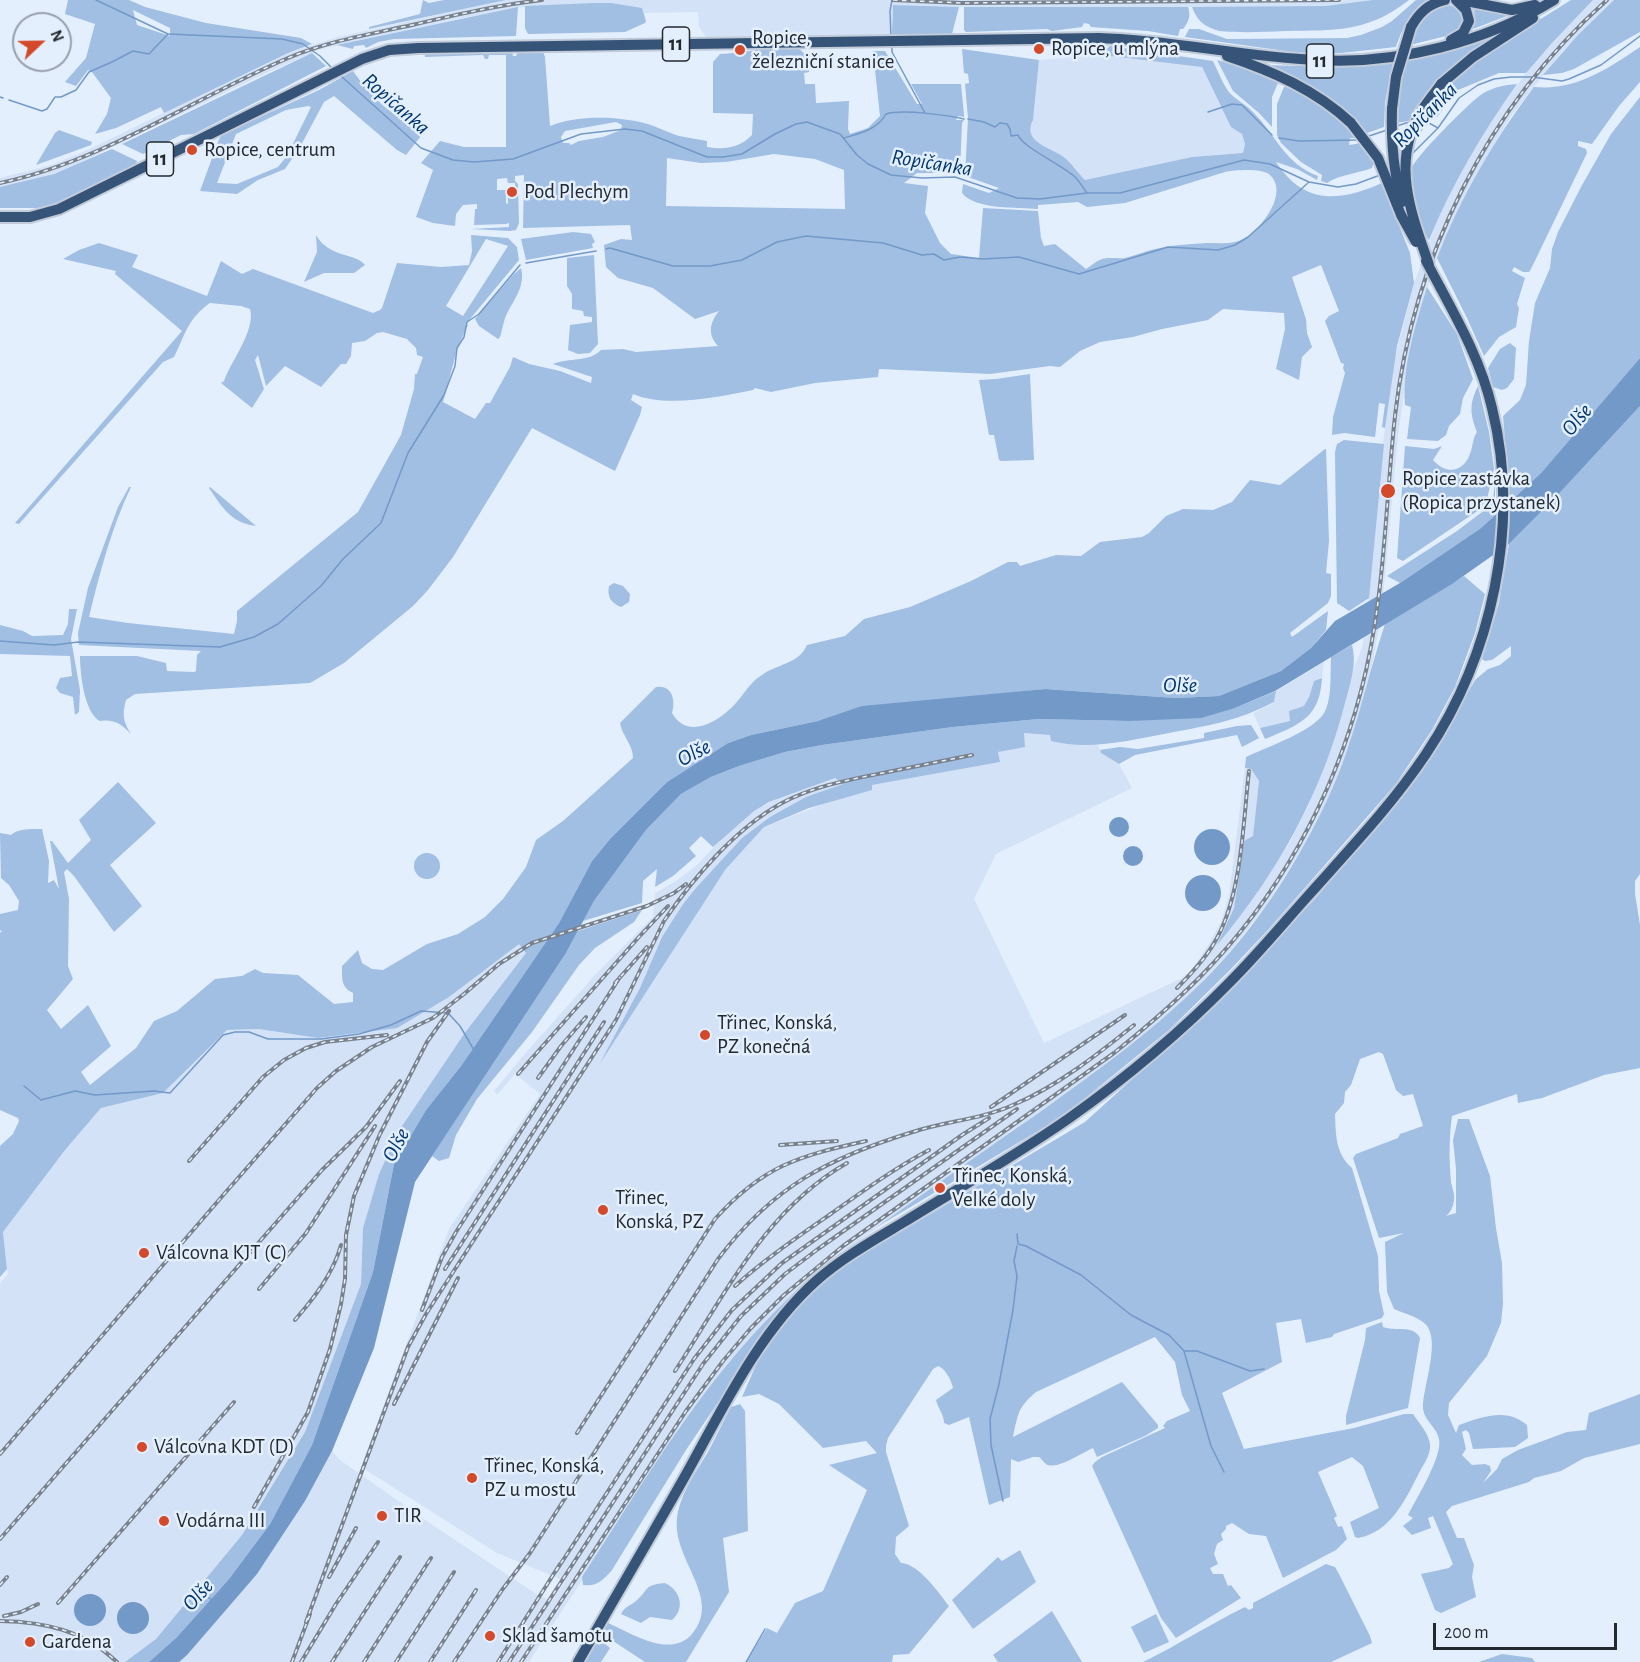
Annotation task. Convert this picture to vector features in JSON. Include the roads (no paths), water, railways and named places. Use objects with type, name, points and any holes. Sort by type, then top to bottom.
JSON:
[{"type":"main road","points":[[1429,266],[1410,225],[1399,188],[1391,142],[1392,109],[1396,77],[1411,27],[1422,11],[1445,0]]},
{"type":"main road","points":[[1458,0],[1512,10],[1530,7],[1547,0]]},
{"type":"main road","points":[[1431,48],[1456,37],[1467,28],[1468,14],[1458,0]]},
{"type":"main road","points":[[1429,266],[1410,208],[1406,178],[1409,140],[1417,120],[1441,84],[1473,57],[1556,0]]},
{"type":"main road","name":"11","points":[[0,217],[30,217],[59,209],[379,52],[418,48],[1099,38],[1144,39],[1276,57],[1346,61],[1408,54],[1467,40],[1556,0]]},
{"type":"main road","points":[[578,1662],[721,1412],[771,1331],[790,1307],[816,1281],[849,1255],[1049,1132],[1105,1091],[1166,1042],[1231,981],[1362,836],[1416,768],[1453,707],[1473,664],[1490,609],[1499,565],[1502,488],[1497,434],[1487,390],[1472,350],[1401,215],[1378,158],[1351,123],[1321,98],[1302,87],[1256,66],[1207,49]]},
{"type":"waterway","name":"Ropičanka","points":[[96,0],[168,34],[282,39],[303,44],[333,69]]},
{"type":"waterway","points":[[891,38],[892,0]]},
{"type":"waterway","points":[[9,100],[42,111],[47,109],[55,97],[61,97],[76,90],[89,72],[133,51],[149,54],[168,34]]},
{"type":"waterway","name":"Ropičanka","points":[[1411,155],[1438,128],[1459,98],[1478,85],[1494,79],[1511,77],[1562,81],[1569,79],[1601,65],[1640,36]]},
{"type":"waterway","points":[[892,45],[892,52],[925,113]]},
{"type":"waterway","name":"Ropičanka","points":[[341,76],[421,148],[453,160],[474,162],[513,159],[581,134],[625,129],[642,131],[707,157],[723,157],[742,154],[775,134],[796,124],[807,122],[840,134],[857,155],[868,164],[891,175],[922,178],[955,177],[1017,198],[1040,199],[1087,193],[1120,193],[1244,160],[1270,164],[1309,182],[1338,187],[1356,184],[1380,175]]},
{"type":"waterway","points":[[1208,112],[1232,104],[1242,105],[1272,135]]},
{"type":"waterway","points":[[844,138],[868,130],[878,124],[886,114],[925,113],[964,119]]},
{"type":"waterway","points":[[968,119],[995,127],[1000,123],[1007,124],[1011,136],[1018,135],[1027,145],[1070,173],[1087,193]]},
{"type":"waterway","points":[[1397,126],[1412,121]]},
{"type":"waterway","points":[[1429,123],[1438,128]]},
{"type":"waterway","points":[[1369,136],[1387,130]]},
{"type":"waterway","points":[[1279,138],[1299,141],[1358,140]]},
{"type":"waterway","points":[[606,249],[610,248],[673,266],[710,266],[742,260],[777,242],[806,236],[883,243],[922,255],[934,254],[944,260],[960,257],[983,259],[1019,257],[1079,274],[1168,247],[1218,250],[1235,245],[1248,237],[1309,182]]},
{"type":"waterway","points":[[526,263],[596,251]]},
{"type":"waterway","points":[[0,641],[54,645],[78,642],[220,647],[254,637],[278,624],[321,586],[343,559],[381,523],[408,453],[444,395],[467,322],[479,314],[520,265]]},
{"type":"waterway","points":[[24,1086],[41,1100],[75,1091],[95,1095],[154,1091],[170,1093],[223,1035],[249,1032],[268,1039],[321,1039],[359,1034],[391,1025],[421,1011],[448,1013],[460,1026],[474,1050]]},
{"type":"waterway","points":[[1017,1234],[1018,1244],[1081,1275],[1131,1315],[1169,1335],[1184,1351],[1211,1446],[1224,1472]]},
{"type":"waterway","points":[[1003,1501],[991,1445],[990,1419],[1013,1310],[1017,1276],[1014,1261],[1017,1246]]},
{"type":"waterway","points":[[1184,1351],[1197,1351],[1250,1371],[1264,1369]]},
{"type":"waterway","name":"Olše","points":[[198,1593],[211,1599]]},
{"type":"waterway","points":[[746,1662],[765,1629]]},
{"type":"railway","points":[[0,183],[38,173],[112,145],[252,74],[303,52],[350,38],[460,14],[542,0]]},
{"type":"railway","points":[[893,0],[962,3],[1339,0]]},
{"type":"railway","points":[[521,1662],[686,1411],[751,1328],[784,1295],[843,1246],[1114,1053],[1147,1026],[1190,987],[1228,946],[1278,880],[1318,808],[1335,770],[1361,691],[1380,588],[1395,416],[1404,357],[1419,299],[1438,243],[1463,188],[1492,137],[1526,88],[1564,42],[1607,0]]},
{"type":"railway","points":[[306,1622],[408,1347],[426,1314],[616,1020],[664,921],[688,888],[717,855],[748,826],[765,813],[794,797],[844,781],[972,755]]},
{"type":"railway","points":[[1177,988],[1209,952],[1232,900],[1240,857],[1249,771]]},
{"type":"railway","points":[[0,1454],[317,1088],[336,1071],[372,1047],[433,1018],[499,964],[532,943],[647,906],[674,893],[686,884]]},
{"type":"railway","points":[[518,1074],[668,906]]},
{"type":"railway","points":[[615,983],[647,947]]},
{"type":"railway","points":[[422,1310],[442,1257],[456,1232],[620,977]]},
{"type":"railway","points":[[254,1507],[308,1412],[330,1349],[345,1279],[346,1235],[354,1196],[380,1134],[427,1042],[449,1011]]},
{"type":"railway","points":[[991,1107],[1125,1015]]},
{"type":"railway","points":[[538,1078],[586,1017]]},
{"type":"railway","points":[[445,1269],[604,1022]]},
{"type":"railway","points":[[454,1662],[502,1590],[530,1553],[718,1259],[760,1212],[805,1177],[857,1152],[916,1131],[989,1114],[1029,1098],[1076,1069],[1134,1025]]},
{"type":"railway","points":[[189,1161],[263,1077],[284,1060],[306,1048],[325,1042],[387,1035]]},
{"type":"railway","points":[[0,1539],[322,1170],[366,1127],[400,1081]]},
{"type":"railway","points":[[509,1662],[703,1364],[741,1316],[785,1274],[818,1249],[1017,1109]]},
{"type":"railway","points":[[556,1571],[694,1359],[732,1310],[782,1263],[989,1118]]},
{"type":"railway","points":[[259,1289],[306,1233],[375,1126]]},
{"type":"railway","points":[[780,1145],[837,1141]]},
{"type":"railway","points":[[577,1433],[715,1219],[732,1201],[766,1175],[783,1166],[820,1152],[866,1141]]},
{"type":"railway","points":[[735,1286],[758,1266],[855,1196],[929,1150]]},
{"type":"railway","points":[[675,1371],[730,1284],[770,1229],[818,1182],[847,1163]]},
{"type":"railway","points":[[295,1320],[328,1276],[341,1245]]},
{"type":"railway","points":[[394,1404],[458,1278]]},
{"type":"railway","points":[[58,1603],[234,1402]]},
{"type":"railway","points":[[329,1577],[356,1528]]},
{"type":"railway","points":[[301,1662],[336,1604],[378,1542]]},
{"type":"railway","points":[[332,1662],[400,1557]]},
{"type":"railway","points":[[364,1662],[431,1558]]},
{"type":"railway","points":[[498,1662],[560,1564]]},
{"type":"railway","points":[[396,1662],[454,1572]]},
{"type":"railway","points":[[0,1585],[7,1577]]},
{"type":"railway","points":[[430,1662],[476,1590]]},
{"type":"railway","points":[[4,1616],[21,1612],[38,1604]]},
{"type":"railway","points":[[292,1662],[310,1614]]},
{"type":"railway","points":[[0,1621],[32,1623],[63,1630],[91,1642],[117,1662]]},
{"type":"place","name":"Ropice, u mlýna","points":[[1039,49]]},
{"type":"place","name":"Ropice, železniční stanice","points":[[740,50]]},
{"type":"place","name":"Ropice, centrum","points":[[192,150]]},
{"type":"place","name":"Pod Plechym","points":[[512,192]]},
{"type":"place","name":"Ropice zastávka (Ropica przystanek)","points":[[1388,491]]},
{"type":"place","name":"Třinec, Konská, PZ konečná","points":[[705,1035]]},
{"type":"place","name":"Třinec, Konská, Velké doly","points":[[940,1188]]},
{"type":"place","name":"Třinec, Konská, PZ","points":[[603,1210]]},
{"type":"place","name":"Válcovna KJT (C)","points":[[144,1253]]},
{"type":"place","name":"Válcovna KDT (D)","points":[[142,1447]]},
{"type":"place","name":"Třinec, Konská, PZ u mostu","points":[[472,1478]]},
{"type":"place","name":"TIR","points":[[382,1516]]},
{"type":"place","name":"Vodárna III","points":[[164,1521]]},
{"type":"place","name":"Sklad šamotu","points":[[490,1636]]},
{"type":"place","name":"Gardena","points":[[30,1642]]}]
